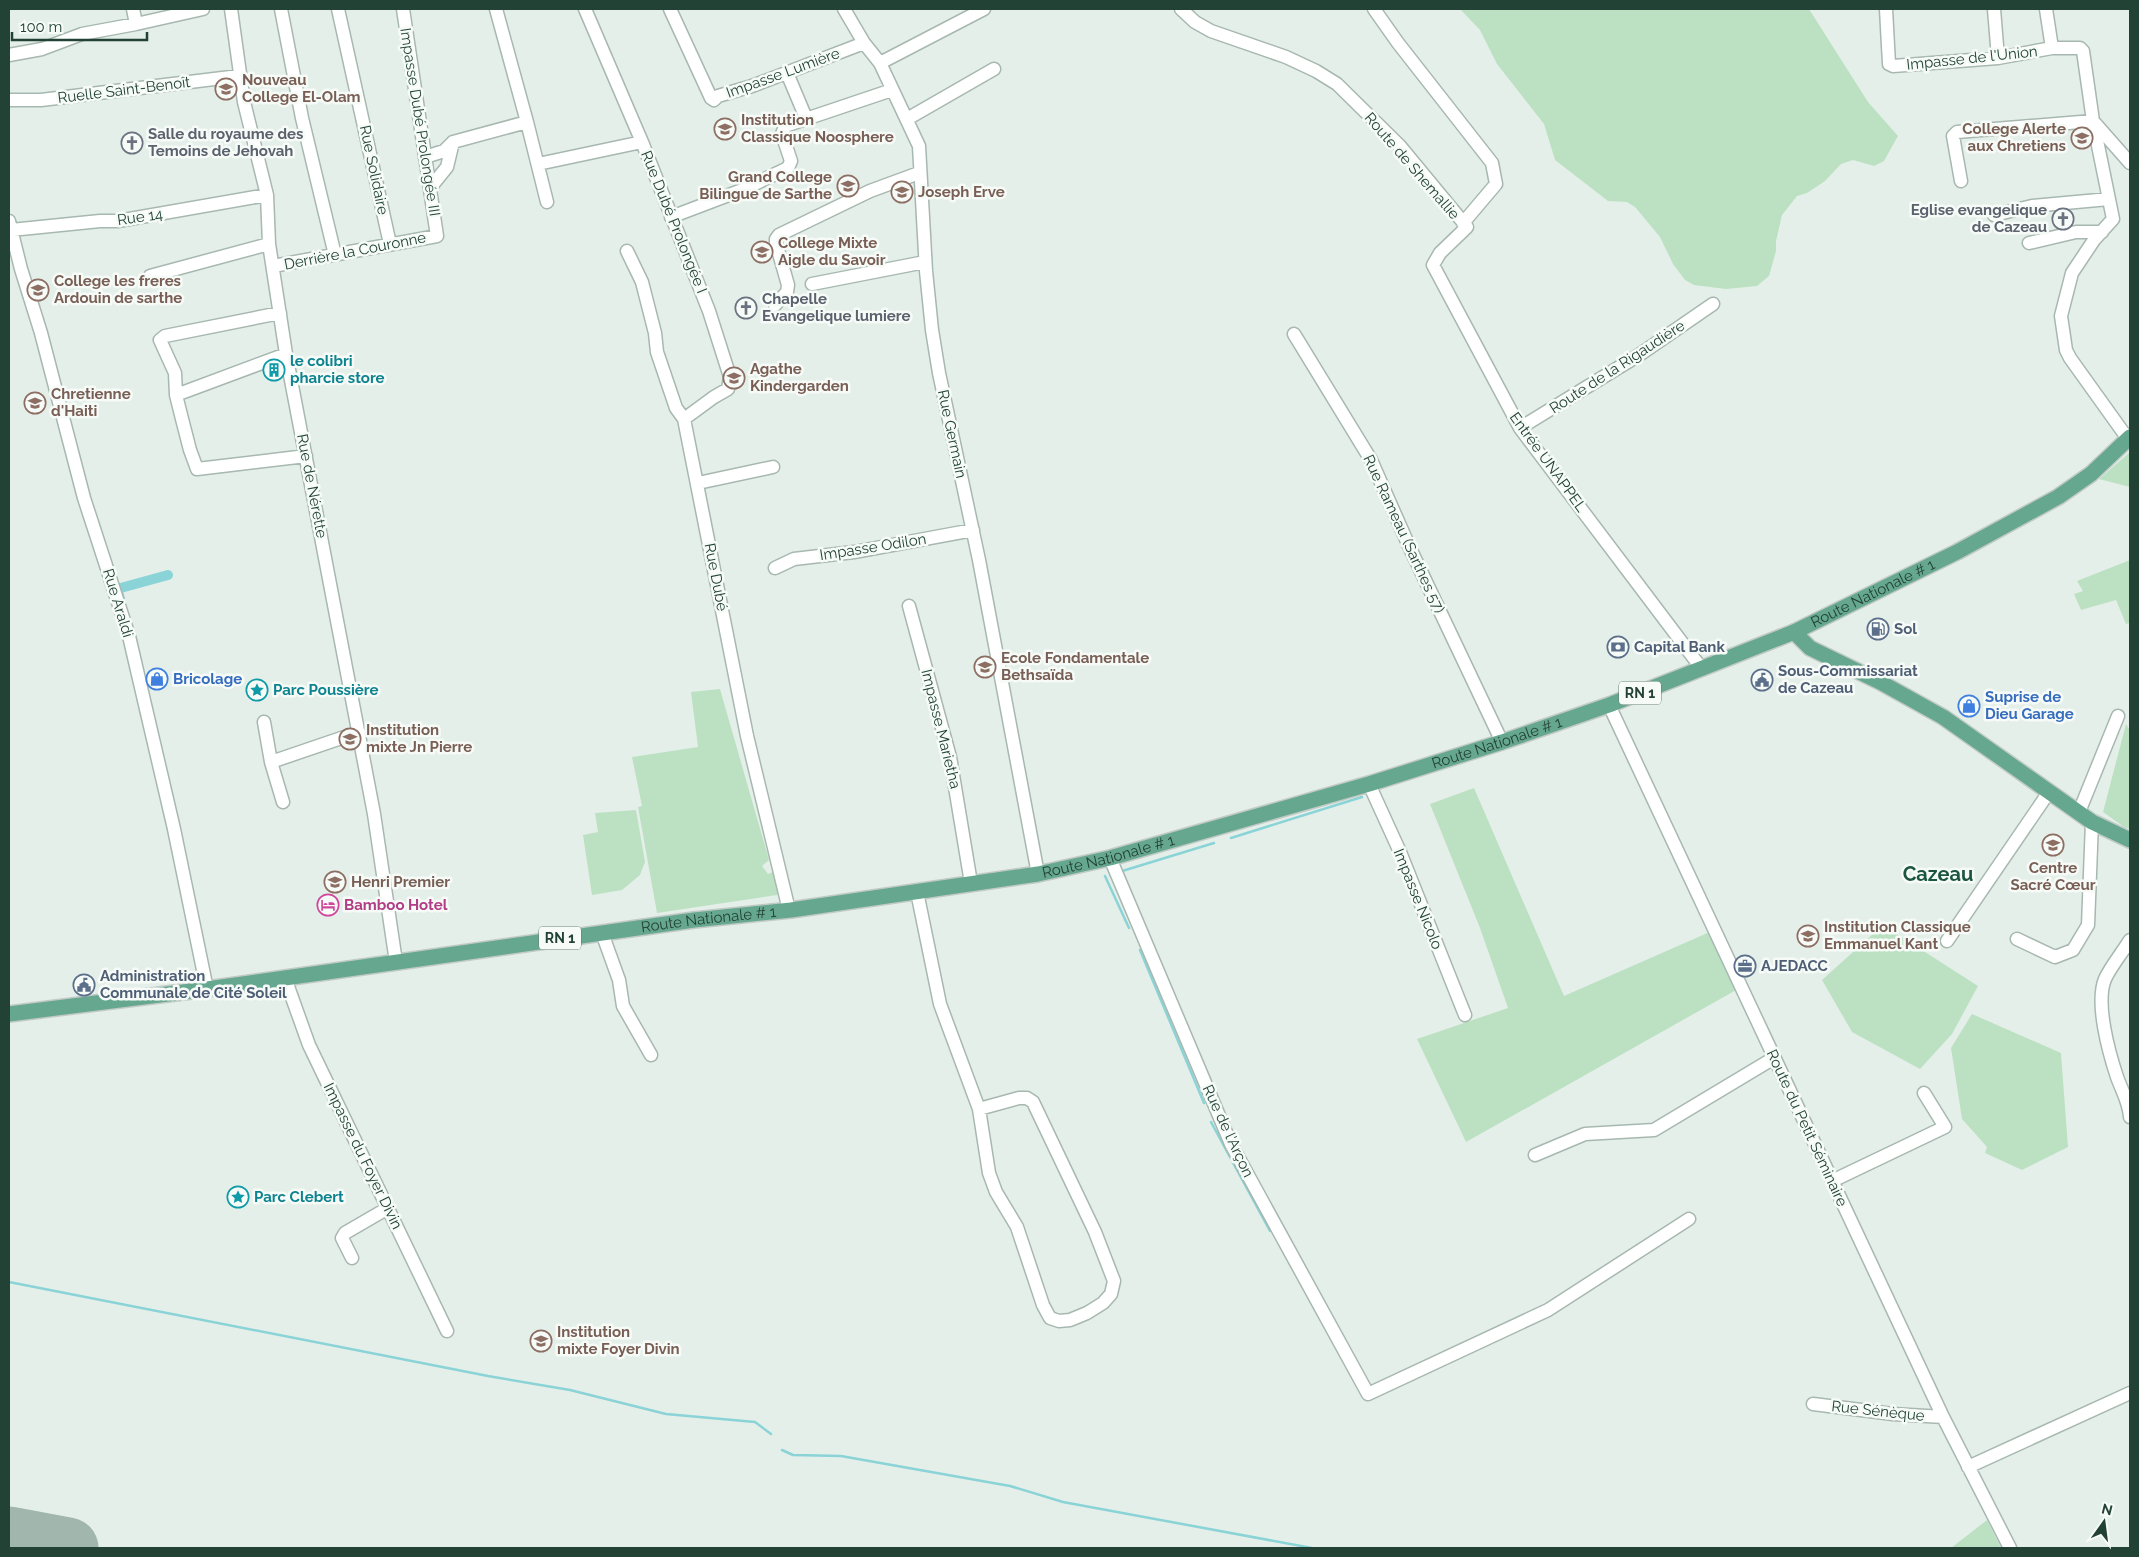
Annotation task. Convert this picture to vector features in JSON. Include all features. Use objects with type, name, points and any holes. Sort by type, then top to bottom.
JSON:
[{"type":"main road","name":"Route Nationale # 1","points":[[9,1014],[207,989],[602,933],[917,892],[1038,874],[1110,858],[1369,784],[1502,742],[1609,705],[1794,632],[1957,552],[2058,497],[2091,474],[2129,438]]},
{"type":"main road","points":[[1794,632],[1810,648],[1880,682],[1943,717],[2092,822],[2130,840]]},
{"type":"street","points":[[133,9],[136,24]]},
{"type":"street","points":[[9,55],[42,50],[82,34],[136,24],[182,11],[203,9]]},
{"type":"street","name":"Rue de Nérette","points":[[231,9],[239,76],[267,195],[269,244],[286,354],[374,814],[396,962]]},
{"type":"street","points":[[281,9],[302,118],[335,255]]},
{"type":"street","name":"Rue Solidaire","points":[[338,9],[390,244]]},
{"type":"street","name":"Impasse Dubé Prolongée III","points":[[403,9],[437,236]]},
{"type":"street","points":[[496,9],[547,202]]},
{"type":"street","name":"Rue Dubé Prolongée I","points":[[584,9],[642,142],[710,311],[720,342],[730,384],[728,389],[684,419]]},
{"type":"street","name":"Impasse Lumière","points":[[670,9],[711,98],[714,100],[718,96],[752,86],[864,43]]},
{"type":"street","name":"Rue Germain","points":[[844,9],[864,43],[880,63],[908,119],[919,146],[925,262],[939,373],[972,530],[1038,874]]},
{"type":"street","name":"Route de Shemallie","points":[[1181,9],[1195,22],[1211,31],[1286,57],[1316,71],[1337,84],[1400,146],[1465,225]]},
{"type":"street","name":"Entrée UNAPPEL","points":[[1374,9],[1398,43],[1492,163],[1496,184],[1433,265],[1520,428],[1702,668]]},
{"type":"street","name":"Impasse de l'Union","points":[[1886,9],[1890,66],[1998,58],[2052,48],[2080,48],[2083,51],[2093,121]]},
{"type":"street","points":[[1994,9],[1998,58]]},
{"type":"street","points":[[2046,9],[2052,48]]},
{"type":"street","points":[[880,63],[980,10]]},
{"type":"street","points":[[908,119],[994,69]]},
{"type":"street","points":[[787,73],[806,118]]},
{"type":"street","name":"Ruelle Saint-Benoît","points":[[9,100],[41,100],[239,76]]},
{"type":"street","points":[[671,217],[742,190],[788,168],[791,161],[782,134],[785,126],[892,90]]},
{"type":"street","points":[[1961,181],[1953,136],[1957,132],[2093,121]]},
{"type":"street","points":[[2093,121],[2130,163]]},
{"type":"street","points":[[2093,121],[2113,219],[2094,240],[2072,273],[2062,306],[2064,341],[2070,358],[2129,438]]},
{"type":"street","points":[[425,157],[444,151],[453,142],[527,122]]},
{"type":"street","points":[[430,188],[448,167],[453,142]]},
{"type":"street","points":[[538,164],[642,142]]},
{"type":"street","points":[[775,304],[787,292],[788,285],[776,243],[779,235],[870,191],[919,173]]},
{"type":"street","name":"Rue 14","points":[[10,226],[100,220],[118,222],[267,195]]},
{"type":"street","points":[[1994,215],[2032,206],[2110,199]]},
{"type":"street","name":"Rue Araldi","points":[[10,226],[41,333],[84,498],[129,636],[174,829],[207,989]]},
{"type":"street","points":[[2029,243],[2076,232],[2102,232]]},
{"type":"street","name":"Derrière la Couronne","points":[[273,266],[437,236]]},
{"type":"street","points":[[150,276],[269,244]]},
{"type":"street","name":"Rue Dubé","points":[[627,251],[642,282],[655,333],[657,352],[676,408],[684,419],[747,736],[789,910]]},
{"type":"street","points":[[812,284],[925,262]]},
{"type":"street","name":"Route de la Rigaudière","points":[[1520,428],[1640,355],[1713,304]]},
{"type":"street","points":[[280,313],[161,338],[175,373],[176,395],[190,450],[197,469],[306,456]]},
{"type":"street","name":"Rue Rameau (Sarthes 57)","points":[[1294,334],[1371,460],[1409,546],[1502,742]]},
{"type":"street","points":[[176,395],[286,354]]},
{"type":"street","points":[[698,484],[773,466]]},
{"type":"street","name":"Impasse Odilon","points":[[775,568],[794,559],[854,552],[972,530]]},
{"type":"street","name":"Impasse Marietha","points":[[909,606],[950,757],[971,883]]},
{"type":"street","name":"Route du Petit Séminaire","points":[[1609,705],[1943,1416],[2010,1548]]},
{"type":"street","points":[[2079,812],[2118,716]]},
{"type":"street","points":[[264,722],[271,762],[283,802]]},
{"type":"street","points":[[271,762],[359,732]]},
{"type":"street","name":"Impasse Nicolo","points":[[1369,784],[1400,852],[1465,1015]]},
{"type":"street","points":[[1947,941],[2049,792]]},
{"type":"street","points":[[2017,939],[2055,957],[2072,950],[2088,925],[2092,822]]},
{"type":"street","name":"Rue de l'Arçon","points":[[1110,858],[1231,1144],[1368,1394],[1548,1310],[1689,1219]]},
{"type":"street","points":[[917,892],[940,1004],[979,1109],[989,1173],[996,1192],[1017,1227],[1043,1305],[1050,1318],[1059,1321],[1070,1320],[1087,1313],[1111,1294],[1114,1281],[1096,1232],[1033,1102],[1027,1098],[1019,1098],[979,1109]]},
{"type":"street","points":[[602,933],[619,980],[623,1006],[651,1055]]},
{"type":"street","points":[[2130,940],[2105,980],[2102,1006],[2107,1041],[2117,1076],[2129,1106],[2130,1117]]},
{"type":"street","name":"Impasse du Foyer Divin","points":[[285,978],[309,1045],[448,1331]]},
{"type":"street","points":[[1535,1155],[1585,1134],[1654,1130],[1774,1058]]},
{"type":"street","points":[[1832,1181],[1945,1128],[1924,1093]]},
{"type":"street","points":[[352,1258],[342,1238],[345,1234],[388,1208]]},
{"type":"street","points":[[1968,1467],[2130,1393]]},
{"type":"street","name":"Rue Sénèque","points":[[1813,1404],[1893,1414],[1943,1416]]},
{"type":"green space","points":[[1460,9],[1809,9],[1868,102],[1898,136],[1884,161],[1874,166],[1853,160],[1841,164],[1825,181],[1807,193],[1797,196],[1782,215],[1776,241],[1776,251],[1769,276],[1757,286],[1726,289],[1694,285],[1685,280],[1673,264],[1660,237],[1635,207],[1627,202],[1608,201],[1555,160],[1544,124],[1497,64],[1480,30]]},
{"type":"green space","points":[[2130,452],[2130,487],[2099,479]]},
{"type":"green space","points":[[2130,560],[2130,623],[2126,624],[2116,600],[2081,610],[2074,594],[2083,591],[2077,581]]},
{"type":"green space","points":[[720,689],[769,860],[762,866],[768,874],[773,872],[779,892],[777,895],[657,913],[638,807],[642,806],[632,757],[698,747],[691,692]]},
{"type":"green space","points":[[2126,724],[2130,730],[2130,829],[2124,827],[2103,812]]},
{"type":"green space","points":[[1474,788],[1564,996],[1712,931],[1738,989],[1466,1142],[1417,1039],[1508,1008],[1480,928],[1430,804]]},
{"type":"green space","points":[[636,810],[645,862],[640,875],[622,890],[592,895],[583,835],[598,832],[595,813]]},
{"type":"green space","points":[[1883,925],[1978,986],[1952,1034],[1920,1069],[1852,1032],[1822,980]]},
{"type":"green space","points":[[1972,1014],[2061,1053],[2068,1147],[2022,1170],[1985,1153],[1987,1147],[1962,1119],[1951,1048]]},
{"type":"green space","points":[[1987,1520],[2001,1548],[1951,1548]]},
{"type":"waterway","points":[[117,589],[168,575]]},
{"type":"waterway","points":[[122,592],[124,600]]},
{"type":"waterway","points":[[1231,838],[1362,797]]},
{"type":"waterway","points":[[1119,872],[1214,843]]},
{"type":"waterway","points":[[1105,876],[1129,928]]},
{"type":"waterway","points":[[1140,950],[1204,1103]]},
{"type":"waterway","points":[[1211,1122],[1270,1231]]},
{"type":"waterway","points":[[9,1282],[488,1376],[570,1390],[666,1414],[755,1422],[771,1434]]},
{"type":"waterway","points":[[782,1450],[793,1455],[841,1456],[1010,1486],[1063,1502],[1312,1548]]},
{"type":"runway","points":[[9,1537],[68,1548]]},
{"type":"place","name":"Nouveau College El-Olam","points":[[226,89]]},
{"type":"place","name":"Institution Classique Noosphere","points":[[725,129]]},
{"type":"place","name":"College Alerte aux Chretiens","points":[[2082,138]]},
{"type":"place","name":"Salle du royaume des Temoins de Jehovah","points":[[132,143]]},
{"type":"place","name":"Grand College Bilingue de Sarthe","points":[[848,186]]},
{"type":"place","name":"Joseph Erve","points":[[902,192]]},
{"type":"place","name":"Eglise evangelique de Cazeau","points":[[2063,219]]},
{"type":"place","name":"College Mixte Aigle du Savoir","points":[[762,252]]},
{"type":"place","name":"College les freres Ardouin de sarthe","points":[[38,290]]},
{"type":"place","name":"Chapelle Evangelique lumiere","points":[[746,308]]},
{"type":"place","name":"le colibri pharcie store","points":[[274,370]]},
{"type":"place","name":"Agathe Kindergarden","points":[[734,378]]},
{"type":"place","name":"Chretienne d'Haiti","points":[[35,403]]},
{"type":"place","name":"Sol","points":[[1878,629]]},
{"type":"place","name":"Capital Bank","points":[[1618,647]]},
{"type":"place","name":"Ecole Fondamentale Bethsaïda","points":[[985,667]]},
{"type":"place","name":"Bricolage","points":[[157,679]]},
{"type":"place","name":"Sous-Commissariat de Cazeau","points":[[1762,680]]},
{"type":"place","name":"Parc Poussière","points":[[257,690]]},
{"type":"place","name":"Suprise de Dieu Garage","points":[[1969,706]]},
{"type":"place","name":"Institution mixte Jn Pierre","points":[[350,739]]},
{"type":"place","name":"Centre Sacré Cœur","points":[[2053,845]]},
{"type":"place","name":"Henri Premier","points":[[335,882]]},
{"type":"place","name":"Bamboo Hotel","points":[[328,905]]},
{"type":"place","name":"Institution Classique Emmanuel Kant","points":[[1808,936]]},
{"type":"place","name":"AJEDACC","points":[[1745,966]]},
{"type":"place","name":"Administration Communale de Cité Soleil","points":[[84,985]]},
{"type":"place","name":"Parc Clebert","points":[[238,1197]]},
{"type":"place","name":"Institution mixte Foyer Divin","points":[[541,1341]]},
{"type":"district","name":"Cazeau","points":[[1938,874]]}]
